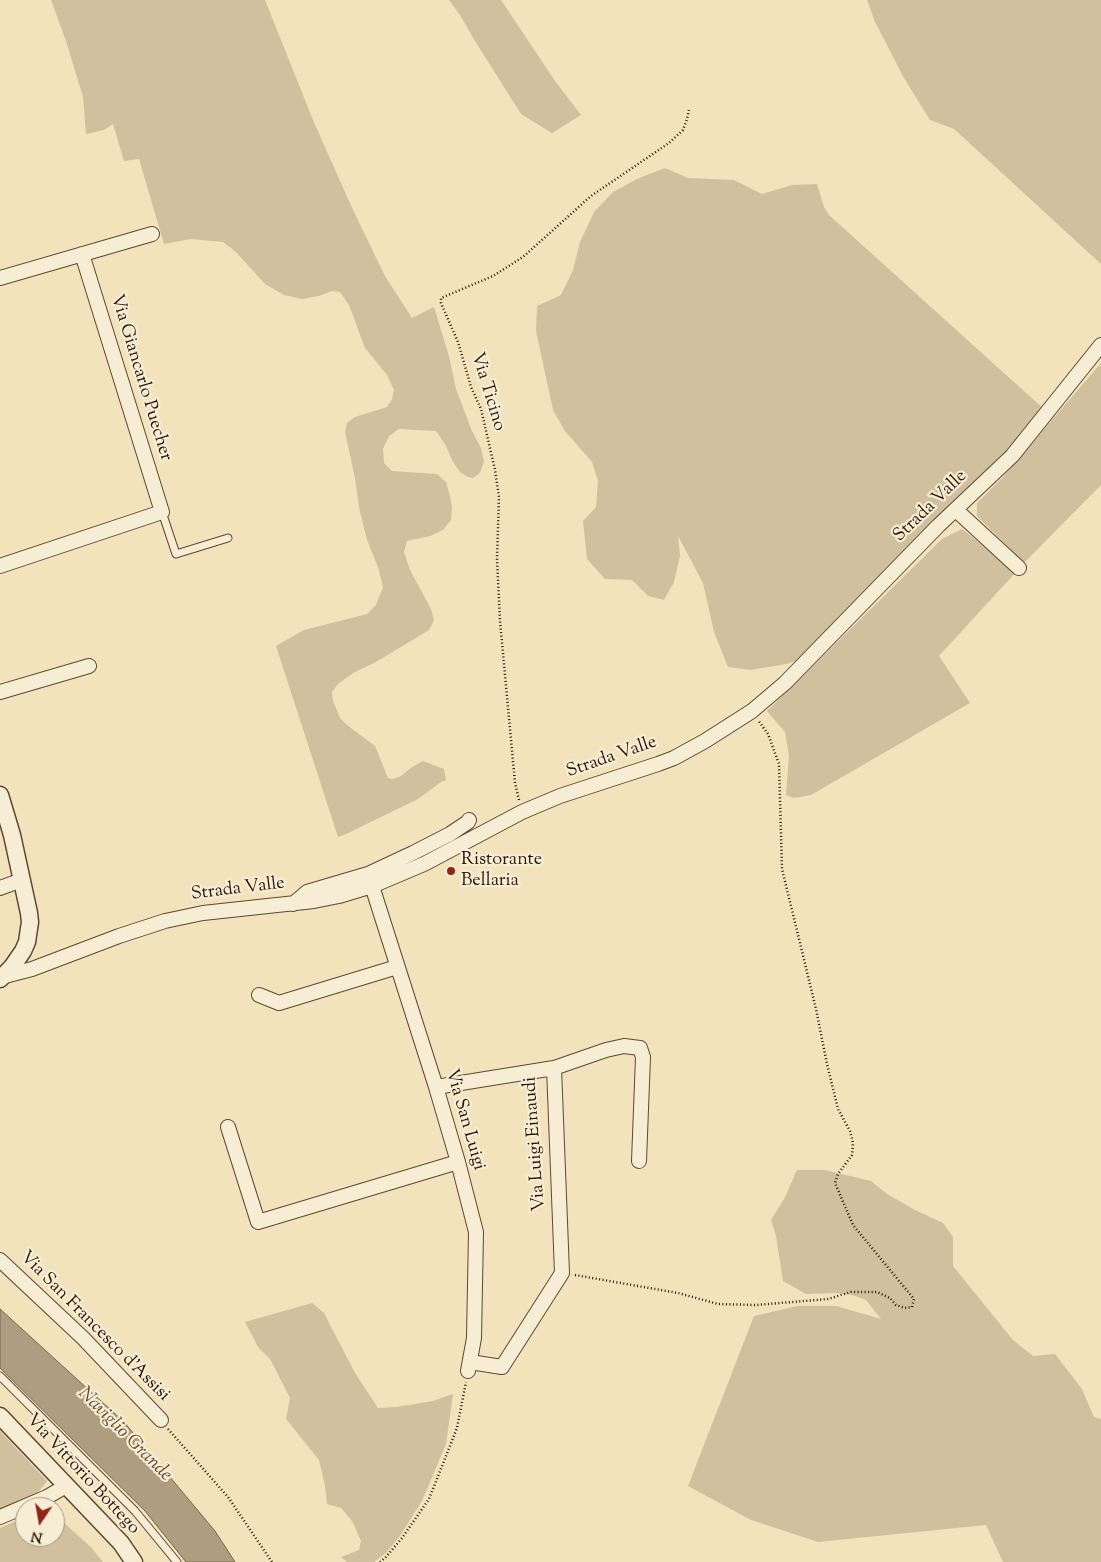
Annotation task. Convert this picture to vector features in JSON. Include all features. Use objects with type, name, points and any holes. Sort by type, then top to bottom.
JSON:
[{"type":"street","points":[[0,278],[152,234]]},
{"type":"street","name":"Via Giancarlo Puecher","points":[[82,254],[162,512]]},
{"type":"street","name":"Strada Valle","points":[[2,977],[32,969],[165,921],[204,913],[293,904],[339,896],[372,886],[424,864],[522,812],[560,796],[674,758],[705,741],[752,711],[785,683],[907,557],[1012,456],[1101,345]]},
{"type":"street","points":[[956,510],[1019,568]]},
{"type":"street","points":[[0,566],[162,512]]},
{"type":"street","points":[[0,692],[89,666]]},
{"type":"street","points":[[0,795],[29,913],[27,942],[23,951],[2,977]]},
{"type":"street","points":[[293,904],[307,892],[368,874],[413,853],[450,834],[470,820]]},
{"type":"street","points":[[0,888],[22,880]]},
{"type":"street","name":"Via San Luigi","points":[[372,886],[436,1088],[476,1232],[474,1338],[469,1366]]},
{"type":"street","points":[[258,995],[279,1003],[397,967]]},
{"type":"street","points":[[554,1068],[606,1050],[624,1046],[640,1048],[643,1056],[639,1162]]},
{"type":"street","name":"Via Luigi Einaudi","points":[[436,1088],[554,1068],[562,1273]]},
{"type":"street","points":[[228,1127],[258,1222],[458,1162]]},
{"type":"street","name":"Via San Francesco d'Assisi","points":[[0,1260],[84,1338],[161,1420]]},
{"type":"street","points":[[469,1366],[502,1367],[562,1273]]},
{"type":"street","name":"Via Vittorio Bottego","points":[[0,1416],[121,1543],[134,1562]]},
{"type":"street","points":[[0,1517],[47,1497],[66,1486]]},
{"type":"lane","points":[[162,512],[176,554],[228,538]]},
{"type":"lane","points":[[0,1376],[135,1511],[177,1562]]},
{"type":"path","name":"Via Ticino","points":[[522,812],[515,783],[502,638],[497,559],[499,497],[495,470],[481,409],[471,387],[458,342],[441,303],[441,298],[493,276],[523,257],[591,196],[669,143],[683,130],[689,110]]},
{"type":"path","points":[[562,1273],[678,1293],[718,1304],[756,1305],[828,1299],[851,1292],[877,1292],[890,1298],[896,1305],[905,1308],[912,1307],[914,1300],[853,1225],[835,1183],[838,1174],[846,1166],[852,1155],[853,1143],[850,1130],[838,1109],[782,869],[780,764],[768,734],[752,711]]},
{"type":"path","points":[[380,1562],[386,1558],[402,1538],[429,1499],[457,1428],[469,1366]]},
{"type":"path","points":[[161,1420],[228,1497],[272,1562]]},
{"type":"shaded area","points":[[51,0],[265,0],[313,120],[385,276],[412,318],[434,307],[449,356],[456,389],[472,431],[481,448],[484,462],[480,473],[473,478],[468,477],[460,472],[453,462],[445,444],[436,431],[399,429],[389,436],[383,449],[384,463],[392,471],[437,474],[446,482],[450,496],[452,507],[451,520],[443,530],[430,536],[407,541],[404,552],[410,570],[431,609],[434,620],[429,630],[376,662],[353,673],[338,684],[332,692],[333,701],[340,718],[375,746],[388,778],[393,779],[401,776],[423,761],[444,769],[446,780],[418,799],[344,835],[338,837],[276,646],[304,630],[367,614],[376,605],[383,587],[378,567],[367,540],[345,432],[347,423],[355,417],[387,407],[392,399],[394,390],[387,375],[365,348],[349,305],[340,292],[332,291],[302,299],[284,295],[265,284],[235,251],[223,242],[191,239],[164,244],[139,159],[124,161],[113,124],[104,130],[86,134],[83,97]]},
{"type":"shaded area","points":[[449,0],[501,0],[555,81],[581,115],[552,133],[521,114]]},
{"type":"shaded area","points":[[867,0],[1101,0],[1101,264],[954,129],[930,120],[904,78],[875,22]]},
{"type":"shaded area","points":[[665,168],[688,178],[734,180],[762,194],[792,185],[817,184],[824,207],[829,215],[1045,410],[1011,450],[803,659],[786,664],[751,670],[728,667],[714,632],[703,583],[678,536],[680,555],[674,582],[664,600],[648,596],[632,580],[605,579],[587,559],[583,521],[596,507],[598,481],[592,462],[565,431],[553,410],[536,331],[537,306],[561,295],[573,270],[580,242],[594,212],[613,192],[637,179]]},
{"type":"shaded area","points":[[1101,363],[1101,485],[1024,563],[977,516],[977,503],[1002,478]]},
{"type":"shaded area","points":[[962,529],[1016,572],[939,656],[970,703],[811,795],[794,798],[786,795],[789,756],[785,732],[767,711],[942,539]]},
{"type":"shaded area","points":[[797,1170],[825,1170],[871,1181],[887,1194],[943,1223],[953,1237],[953,1266],[1013,1340],[1033,1356],[1055,1354],[1082,1389],[1094,1417],[1101,1419],[1101,1562],[1003,1562],[986,1525],[818,1542],[751,1520],[688,1486],[754,1316],[797,1306],[836,1306],[881,1319],[866,1300],[852,1295],[836,1293],[806,1294],[783,1281],[776,1236],[771,1220],[784,1199]]},
{"type":"shaded area","points":[[312,1303],[324,1313],[355,1373],[378,1408],[433,1401],[453,1394],[446,1444],[422,1501],[400,1536],[386,1553],[374,1562],[347,1562],[341,1557],[359,1550],[361,1541],[352,1521],[341,1508],[327,1504],[319,1460],[286,1419],[290,1398],[270,1359],[258,1347],[245,1322]]},
{"type":"shaded area","points":[[0,1431],[47,1481],[37,1494],[30,1497],[15,1497],[15,1504],[0,1510]]},
{"type":"shaded area","points":[[15,1521],[15,1547],[65,1547],[65,1524],[91,1547],[103,1562],[0,1562],[0,1528]]},
{"type":"water","name":"Naviglio Grande","points":[[0,1309],[124,1422],[215,1531],[235,1562],[186,1562],[145,1511],[0,1368]]},
{"type":"place","name":"Ristorante Bellaria","points":[[451,871]]}]
